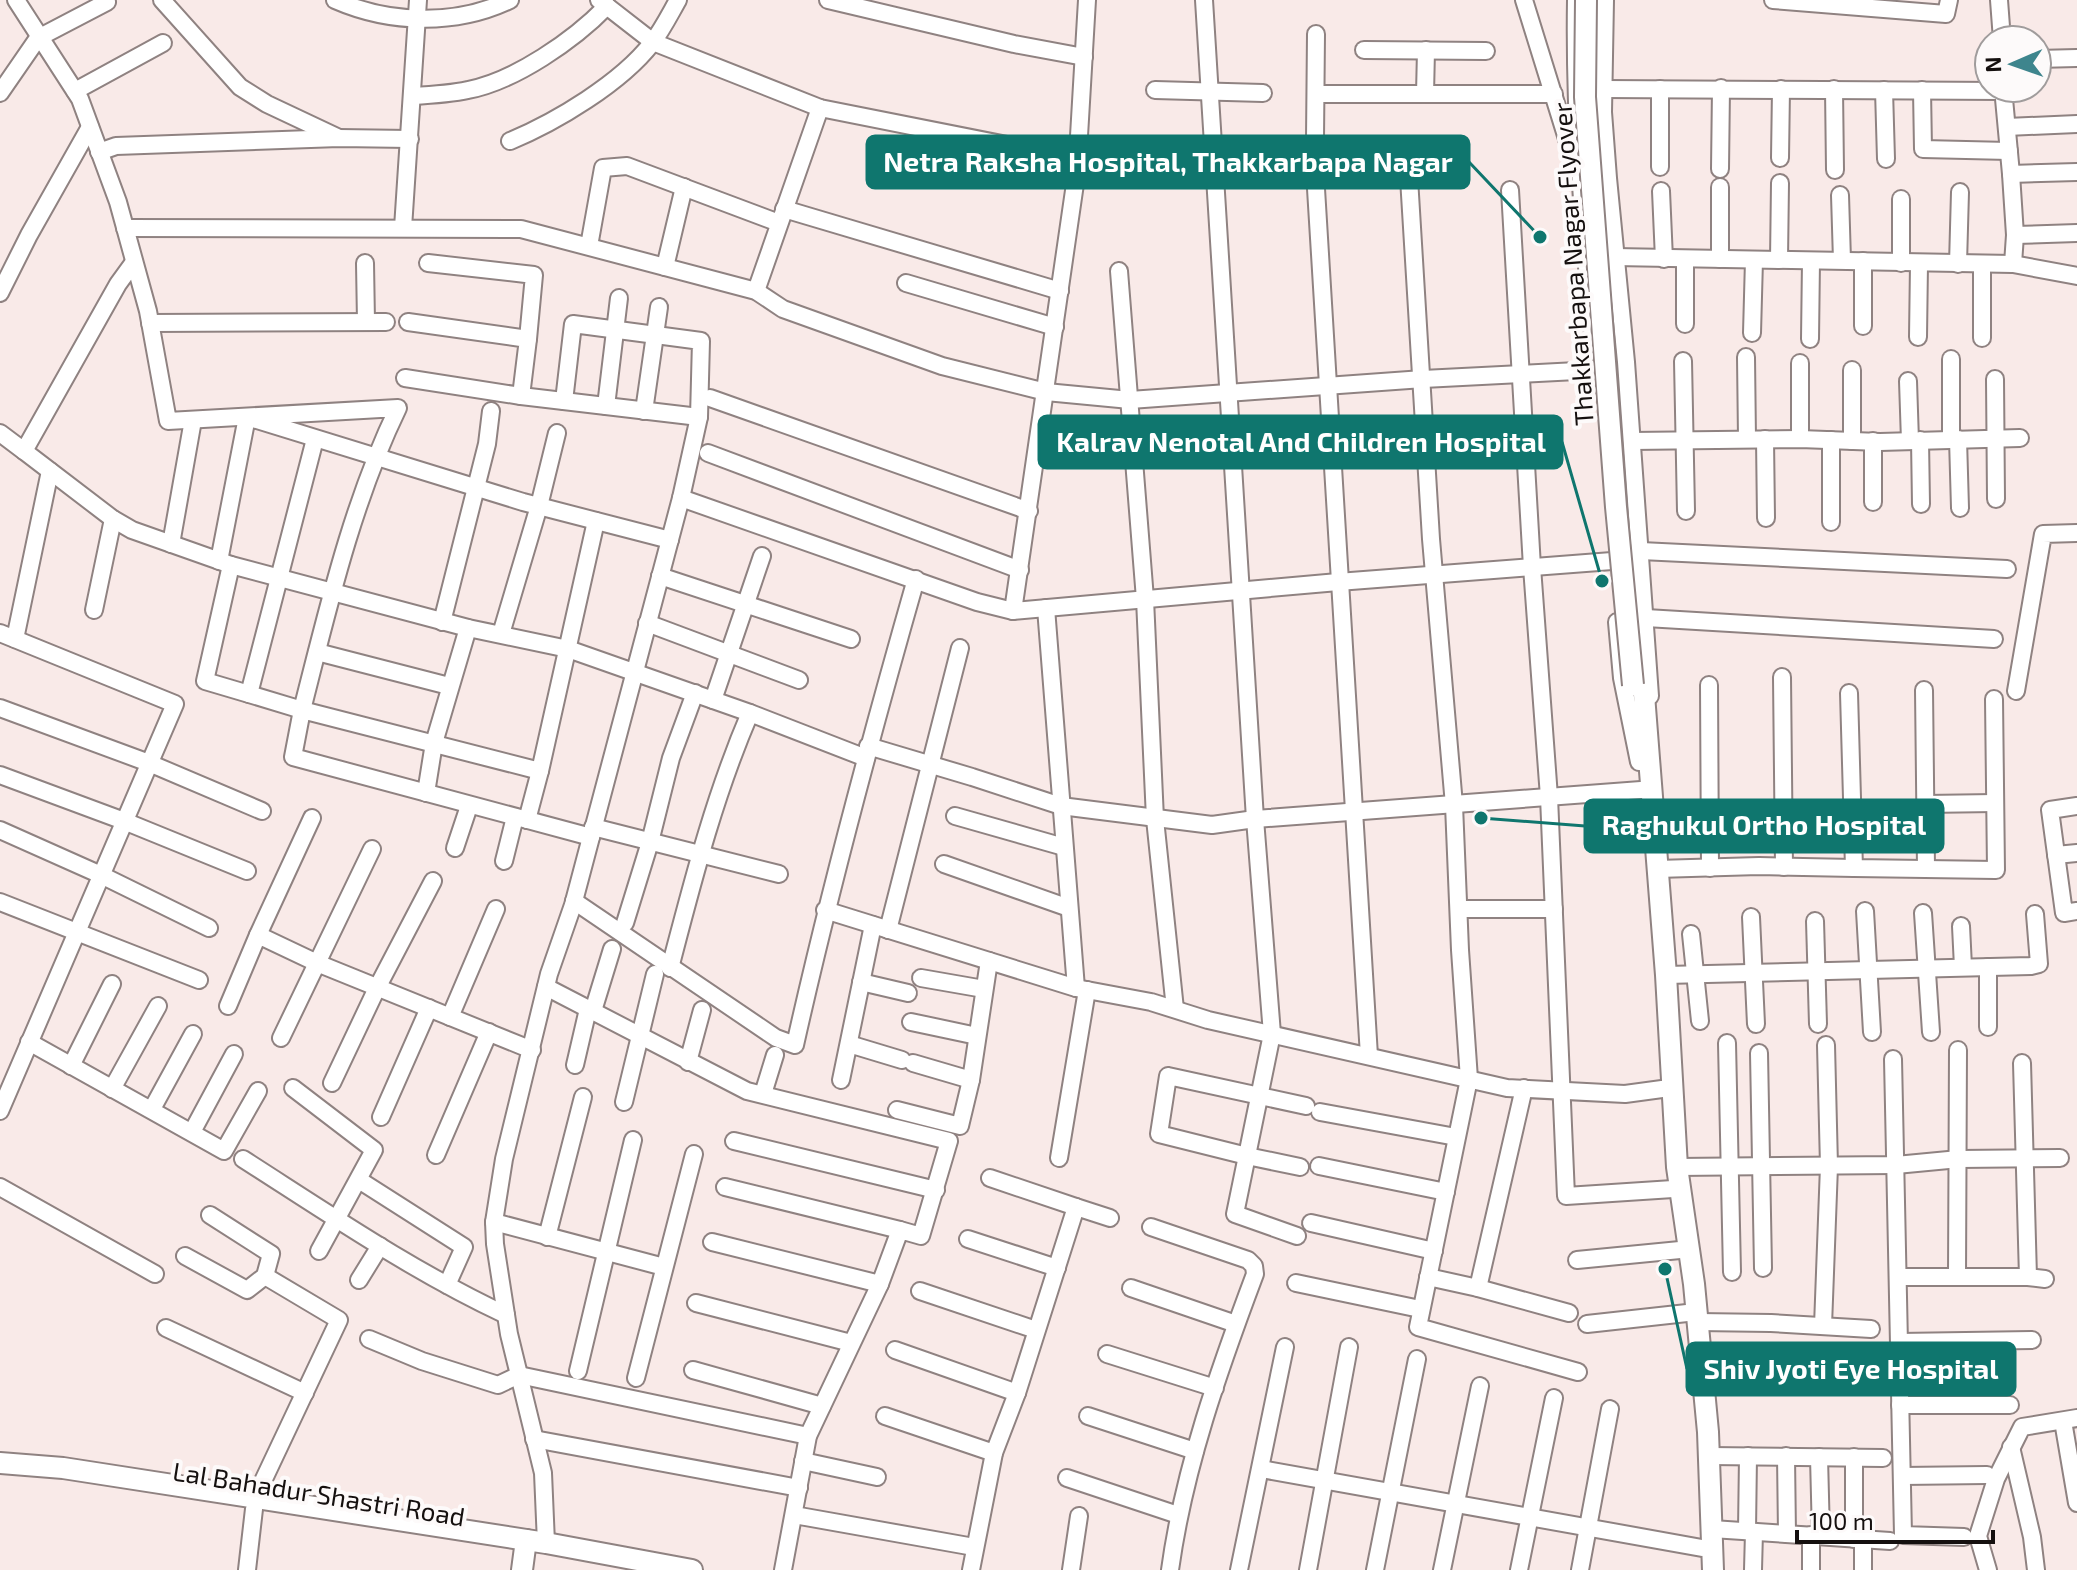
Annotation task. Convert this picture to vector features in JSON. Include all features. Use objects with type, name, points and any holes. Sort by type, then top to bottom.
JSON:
[{"type":"main road","name":"Thakkarbapa Nagar Flyover","points":[[1586,0],[1585,97],[1616,507],[1638,684]]},
{"type":"main road","name":"Thakkarbapa Nagar Flyover","points":[[1595,0],[1593,97],[1644,762]]},
{"type":"main road","points":[[1644,762],[1641,790],[1673,1189],[1692,1318],[1703,1570]]},
{"type":"main road","points":[[1644,762],[1666,975],[1667,1088],[1709,1456],[1713,1570]]},
{"type":"main road","points":[[0,1463],[63,1468],[255,1504]]},
{"type":"main road","name":"Lal Bahadur Shastri Road","points":[[0,1474],[255,1504],[629,1570]]},
{"type":"main road","points":[[530,1551],[692,1570]]},
{"type":"street","points":[[16,0],[75,91],[90,127],[125,228],[150,323],[168,421],[398,408],[374,457],[333,592],[293,757],[521,819],[650,842],[779,874]]},
{"type":"street","points":[[162,0],[240,87],[267,104],[339,138]]},
{"type":"street","points":[[335,0],[416,19],[448,19],[487,11],[510,0]]},
{"type":"street","points":[[403,228],[418,0]]},
{"type":"street","points":[[510,141],[561,117],[634,63],[653,42],[678,0]]},
{"type":"street","points":[[828,0],[1014,44],[1084,57]]},
{"type":"street","points":[[1013,611],[1077,159],[1087,0]]},
{"type":"street","points":[[1204,0],[1255,819],[1272,1034],[1235,1214],[1297,1236]]},
{"type":"street","points":[[1524,0],[1579,181]]},
{"type":"street","points":[[1576,0],[1579,181],[1622,678],[1644,762]]},
{"type":"street","points":[[1605,0],[1604,89],[1608,178],[1651,676],[1644,762]]},
{"type":"street","points":[[1773,0],[1878,4],[1946,14],[1949,0]]},
{"type":"street","points":[[1999,0],[2001,24]]},
{"type":"street","points":[[0,93],[38,38],[107,2]]},
{"type":"street","points":[[412,96],[470,90],[509,77],[567,40],[603,3],[653,42],[820,108],[1077,159],[1214,174]]},
{"type":"street","points":[[1315,138],[1316,34]]},
{"type":"street","points":[[75,91],[163,43]]},
{"type":"street","points":[[1364,50],[1486,51]]},
{"type":"street","points":[[1425,94],[1426,50]]},
{"type":"street","points":[[2053,59],[2077,58]]},
{"type":"street","points":[[1720,169],[1721,88]]},
{"type":"street","points":[[1604,89],[1973,90]]},
{"type":"street","points":[[1660,89],[1660,167]]},
{"type":"street","points":[[1780,158],[1781,89]]},
{"type":"street","points":[[1834,89],[1835,170]]},
{"type":"street","points":[[1155,90],[1210,94],[1263,93]]},
{"type":"street","points":[[1884,90],[1886,159]]},
{"type":"street","points":[[1922,90],[1923,149],[2009,151]]},
{"type":"street","points":[[1316,94],[1554,94]]},
{"type":"street","points":[[2005,104],[2015,235],[2013,264]]},
{"type":"street","points":[[756,291],[820,108]]},
{"type":"street","points":[[2007,127],[2077,124]]},
{"type":"street","points":[[0,293],[90,127]]},
{"type":"street","points":[[99,152],[116,146],[339,138],[410,139]]},
{"type":"street","points":[[1314,156],[1369,1056]]},
{"type":"street","points":[[589,246],[603,168],[627,166],[684,187],[782,216],[1060,291]]},
{"type":"street","points":[[2011,174],[2077,172]]},
{"type":"street","points":[[1409,178],[1435,574],[1454,805],[1469,1079],[1418,1327],[1578,1372]]},
{"type":"street","points":[[1579,181],[1608,178]]},
{"type":"street","points":[[1779,260],[1780,183]]},
{"type":"street","points":[[665,267],[684,187]]},
{"type":"street","points":[[1720,187],[1720,259]]},
{"type":"street","points":[[1510,190],[1549,797],[1566,1196],[1673,1189]]},
{"type":"street","points":[[1661,191],[1664,259]]},
{"type":"street","points":[[1958,264],[1960,192]]},
{"type":"street","points":[[1840,195],[1842,260]]},
{"type":"street","points":[[1901,199],[1901,263]]},
{"type":"street","points":[[125,228],[521,229],[756,291],[783,309],[942,366],[1046,392],[1130,400],[1596,370]]},
{"type":"street","points":[[2015,235],[2077,233]]},
{"type":"street","points":[[1615,257],[2013,264],[2077,276]]},
{"type":"street","points":[[1685,259],[1685,324]]},
{"type":"street","points":[[1752,333],[1754,260]]},
{"type":"street","points":[[1810,339],[1811,261]]},
{"type":"street","points":[[1863,261],[1863,326]]},
{"type":"street","points":[[24,451],[118,284],[134,262]]},
{"type":"street","points":[[365,263],[366,322]]},
{"type":"street","points":[[428,263],[534,275],[521,396]]},
{"type":"street","points":[[1918,337],[1919,264]]},
{"type":"street","points":[[1982,264],[1982,338]]},
{"type":"street","points":[[1119,271],[1145,599],[1155,819],[1175,1009]]},
{"type":"street","points":[[906,283],[1055,327]]},
{"type":"street","points":[[606,406],[619,298]]},
{"type":"street","points":[[644,411],[659,307]]},
{"type":"street","points":[[150,323],[386,322]]},
{"type":"street","points":[[408,322],[528,339]]},
{"type":"street","points":[[530,1551],[543,1473],[506,1315],[494,1222],[504,1159],[546,987],[574,901],[681,498],[699,417],[701,341],[573,324],[564,401]]},
{"type":"street","points":[[1746,357],[1747,439]]},
{"type":"street","points":[[1951,359],[1960,508]]},
{"type":"street","points":[[1683,361],[1686,511]]},
{"type":"street","points":[[1800,363],[1800,439]]},
{"type":"street","points":[[1852,370],[1852,441]]},
{"type":"street","points":[[405,378],[521,396],[699,417]]},
{"type":"street","points":[[1995,379],[1996,499]]},
{"type":"street","points":[[1908,381],[1921,504]]},
{"type":"street","points":[[710,398],[1029,511]]},
{"type":"street","points":[[442,622],[487,444],[491,411]]},
{"type":"street","points":[[247,417],[476,488],[670,540]]},
{"type":"street","points":[[247,417],[205,681],[302,710],[540,771]]},
{"type":"street","points":[[171,544],[193,420]]},
{"type":"street","points":[[0,433],[132,530],[225,563],[442,622],[568,649],[867,752],[930,765],[1061,806],[1212,825],[1255,819],[1641,790]]},
{"type":"street","points":[[501,634],[557,433]]},
{"type":"street","points":[[1632,441],[2020,438]]},
{"type":"street","points":[[249,694],[315,439]]},
{"type":"street","points":[[1765,439],[1766,518]]},
{"type":"street","points":[[1831,440],[1831,522]]},
{"type":"street","points":[[1873,441],[1873,502]]},
{"type":"street","points":[[708,453],[1020,570]]},
{"type":"street","points":[[0,1111],[175,704],[7,636],[50,471]]},
{"type":"street","points":[[681,498],[977,602],[1013,611],[1612,561]]},
{"type":"street","points":[[94,610],[113,519]]},
{"type":"street","points":[[504,861],[540,771],[596,521]]},
{"type":"street","points":[[2016,691],[2043,534],[2077,533]]},
{"type":"street","points":[[1641,551],[2007,569]]},
{"type":"street","points":[[713,700],[762,556]]},
{"type":"street","points":[[660,576],[851,639]]},
{"type":"street","points":[[574,901],[663,971],[776,1038],[795,1045],[825,910],[835,886],[867,752],[916,579]]},
{"type":"street","points":[[1046,608],[1069,908],[1082,989],[1059,1158]]},
{"type":"street","points":[[1646,618],[1994,639]]},
{"type":"street","points":[[647,623],[799,680]]},
{"type":"street","points":[[426,793],[434,743],[468,628]]},
{"type":"street","points":[[841,1080],[861,982],[930,765],[960,648]]},
{"type":"street","points":[[317,652],[449,686]]},
{"type":"street","points":[[1782,677],[1784,867]]},
{"type":"street","points":[[1709,685],[1710,868]]},
{"type":"street","points":[[1924,690],[1926,868]]},
{"type":"street","points":[[625,923],[671,758],[695,693]]},
{"type":"street","points":[[1849,693],[1854,868]]},
{"type":"street","points":[[1657,869],[1996,870],[1994,699]]},
{"type":"street","points":[[0,708],[149,763],[262,811]]},
{"type":"street","points":[[624,1102],[640,1035],[724,773],[750,713]]},
{"type":"street","points":[[0,775],[247,871]]},
{"type":"street","points":[[1925,804],[1995,803]]},
{"type":"street","points":[[455,848],[469,806]]},
{"type":"street","points":[[2077,806],[2050,810],[2064,913],[2077,911]]},
{"type":"street","points":[[955,816],[1064,847]]},
{"type":"street","points":[[228,1006],[312,818]]},
{"type":"street","points":[[0,830],[209,928]]},
{"type":"street","points":[[281,1038],[372,849]]},
{"type":"street","points":[[2056,855],[2077,853]]},
{"type":"street","points":[[944,864],[1069,908]]},
{"type":"street","points":[[332,1083],[433,881]]},
{"type":"street","points":[[0,902],[199,980]]},
{"type":"street","points":[[450,1017],[496,909]]},
{"type":"street","points":[[1459,909],[1554,909]]},
{"type":"street","points":[[825,910],[1082,989],[1151,1002],[1272,1034],[1507,1088],[1625,1094],[1667,1088]]},
{"type":"street","points":[[1865,911],[1872,1032]]},
{"type":"street","points":[[1923,913],[1931,1032]]},
{"type":"street","points":[[1666,975],[2039,964],[2035,914]]},
{"type":"street","points":[[1751,917],[1756,1024]]},
{"type":"street","points":[[1815,921],[1818,1024]]},
{"type":"street","points":[[1961,926],[1963,967]]},
{"type":"street","points":[[1691,934],[1700,1021]]},
{"type":"street","points":[[258,935],[317,963],[532,1050]]},
{"type":"street","points":[[575,1065],[612,949]]},
{"type":"street","points":[[897,1110],[960,1126],[971,1080],[989,961]]},
{"type":"street","points":[[1988,967],[1988,1027]]},
{"type":"street","points":[[921,978],[984,989]]},
{"type":"street","points":[[861,982],[908,993]]},
{"type":"street","points":[[71,1066],[112,984]]},
{"type":"street","points":[[546,987],[747,1091],[949,1141],[921,1236],[725,1187]]},
{"type":"street","points":[[112,1089],[158,1006]]},
{"type":"street","points":[[381,1117],[429,1008]]},
{"type":"street","points":[[688,1062],[702,1010]]},
{"type":"street","points":[[911,1022],[977,1036]]},
{"type":"street","points":[[436,1155],[489,1032]]},
{"type":"street","points":[[152,1109],[193,1034]]},
{"type":"street","points":[[29,1042],[224,1151],[258,1091]]},
{"type":"street","points":[[1727,1043],[1732,1272]]},
{"type":"street","points":[[849,1044],[971,1080]]},
{"type":"street","points":[[1823,1326],[1829,1166],[1826,1045]]},
{"type":"street","points":[[1957,1276],[1958,1050]]},
{"type":"street","points":[[1759,1053],[1763,1268]]},
{"type":"street","points":[[192,1132],[234,1054]]},
{"type":"street","points":[[763,1094],[775,1055]]},
{"type":"street","points":[[1893,1059],[1903,1535],[1964,1537]]},
{"type":"street","points":[[1898,1277],[2037,1278],[2023,1157],[2022,1063]]},
{"type":"street","points":[[1300,1167],[1159,1134],[1168,1076],[1456,1137]]},
{"type":"street","points":[[293,1088],[374,1150],[319,1251]]},
{"type":"street","points":[[1478,1288],[1524,1088]]},
{"type":"street","points":[[547,1237],[583,1097]]},
{"type":"street","points":[[578,1371],[633,1140]]},
{"type":"street","points":[[734,1141],[936,1190]]},
{"type":"street","points":[[636,1378],[694,1154]]},
{"type":"street","points":[[1677,1167],[1896,1165],[1959,1159],[2060,1158]]},
{"type":"street","points":[[243,1159],[380,1246],[506,1315]]},
{"type":"street","points":[[1319,1166],[1446,1192]]},
{"type":"street","points":[[990,1178],[1110,1218]]},
{"type":"street","points":[[359,1180],[464,1247],[447,1285]]},
{"type":"street","points":[[0,1187],[155,1274]]},
{"type":"street","points":[[971,1570],[994,1453],[1017,1393],[1076,1207]]},
{"type":"street","points":[[185,1256],[247,1290],[265,1276],[271,1254],[210,1215]]},
{"type":"street","points":[[494,1222],[664,1267]]},
{"type":"street","points":[[1311,1223],[1434,1251]]},
{"type":"street","points":[[1151,1227],[1248,1260],[1254,1266],[1255,1274],[1195,1451],[1178,1515],[1170,1570]]},
{"type":"street","points":[[783,1570],[808,1436],[880,1284],[900,1230]]},
{"type":"street","points":[[968,1239],[1057,1268]]},
{"type":"street","points":[[712,1242],[880,1284]]},
{"type":"street","points":[[359,1280],[380,1246]]},
{"type":"street","points":[[1577,1260],[1680,1250]]},
{"type":"street","points":[[247,1570],[255,1504],[339,1320],[265,1276]]},
{"type":"street","points":[[1428,1277],[1569,1313]]},
{"type":"street","points":[[1296,1283],[1420,1309]]},
{"type":"street","points":[[1131,1288],[1236,1324]]},
{"type":"street","points":[[920,1291],[1036,1330]]},
{"type":"street","points":[[696,1303],[851,1343]]},
{"type":"street","points":[[1587,1324],[1692,1318],[1871,1329]]},
{"type":"street","points":[[166,1328],[305,1393]]},
{"type":"street","points":[[369,1339],[422,1361],[498,1385],[519,1375],[808,1436]]},
{"type":"street","points":[[1899,1342],[2032,1340]]},
{"type":"street","points":[[1239,1570],[1285,1347]]},
{"type":"street","points":[[1308,1570],[1349,1347]]},
{"type":"street","points":[[895,1350],[1017,1393]]},
{"type":"street","points":[[1107,1354],[1215,1388]]},
{"type":"street","points":[[1375,1570],[1417,1359]]},
{"type":"street","points":[[693,1370],[822,1406]]},
{"type":"street","points":[[1442,1570],[1480,1386]]},
{"type":"street","points":[[1519,1570],[1554,1398]]},
{"type":"street","points":[[1900,1405],[2010,1405]]},
{"type":"street","points":[[1580,1570],[1610,1409]]},
{"type":"street","points":[[885,1416],[994,1453]]},
{"type":"street","points":[[1088,1416],[1195,1451]]},
{"type":"street","points":[[1988,1570],[1978,1536],[1996,1479],[2022,1427],[2070,1420],[2077,1503]]},
{"type":"street","points":[[534,1439],[799,1488]]},
{"type":"street","points":[[2011,1447],[2032,1537],[2036,1570]]},
{"type":"street","points":[[1709,1456],[1883,1458]]},
{"type":"street","points":[[1748,1456],[1753,1570]]},
{"type":"street","points":[[1786,1456],[1787,1534]]},
{"type":"street","points":[[1811,1570],[1816,1536],[1819,1457]]},
{"type":"street","points":[[1854,1457],[1863,1570]]},
{"type":"street","points":[[803,1461],[877,1477]]},
{"type":"street","points":[[1261,1469],[1702,1548]]},
{"type":"street","points":[[1902,1476],[1987,1475]]},
{"type":"street","points":[[1067,1478],[1178,1515]]},
{"type":"street","points":[[794,1515],[974,1547]]},
{"type":"street","points":[[1071,1570],[1079,1516]]},
{"type":"street","points":[[1712,1529],[1890,1541]]},
{"type":"place","name":"Netra Raksha Hospital, Thakkarbapa Nagar","points":[[1540,237]]},
{"type":"place","name":"Kalrav Nenotal And Children Hospital","points":[[1602,581]]},
{"type":"place","name":"Raghukul Ortho Hospital","points":[[1481,818]]},
{"type":"place","name":"Shiv Jyoti Eye Hospital","points":[[1665,1269]]}]
